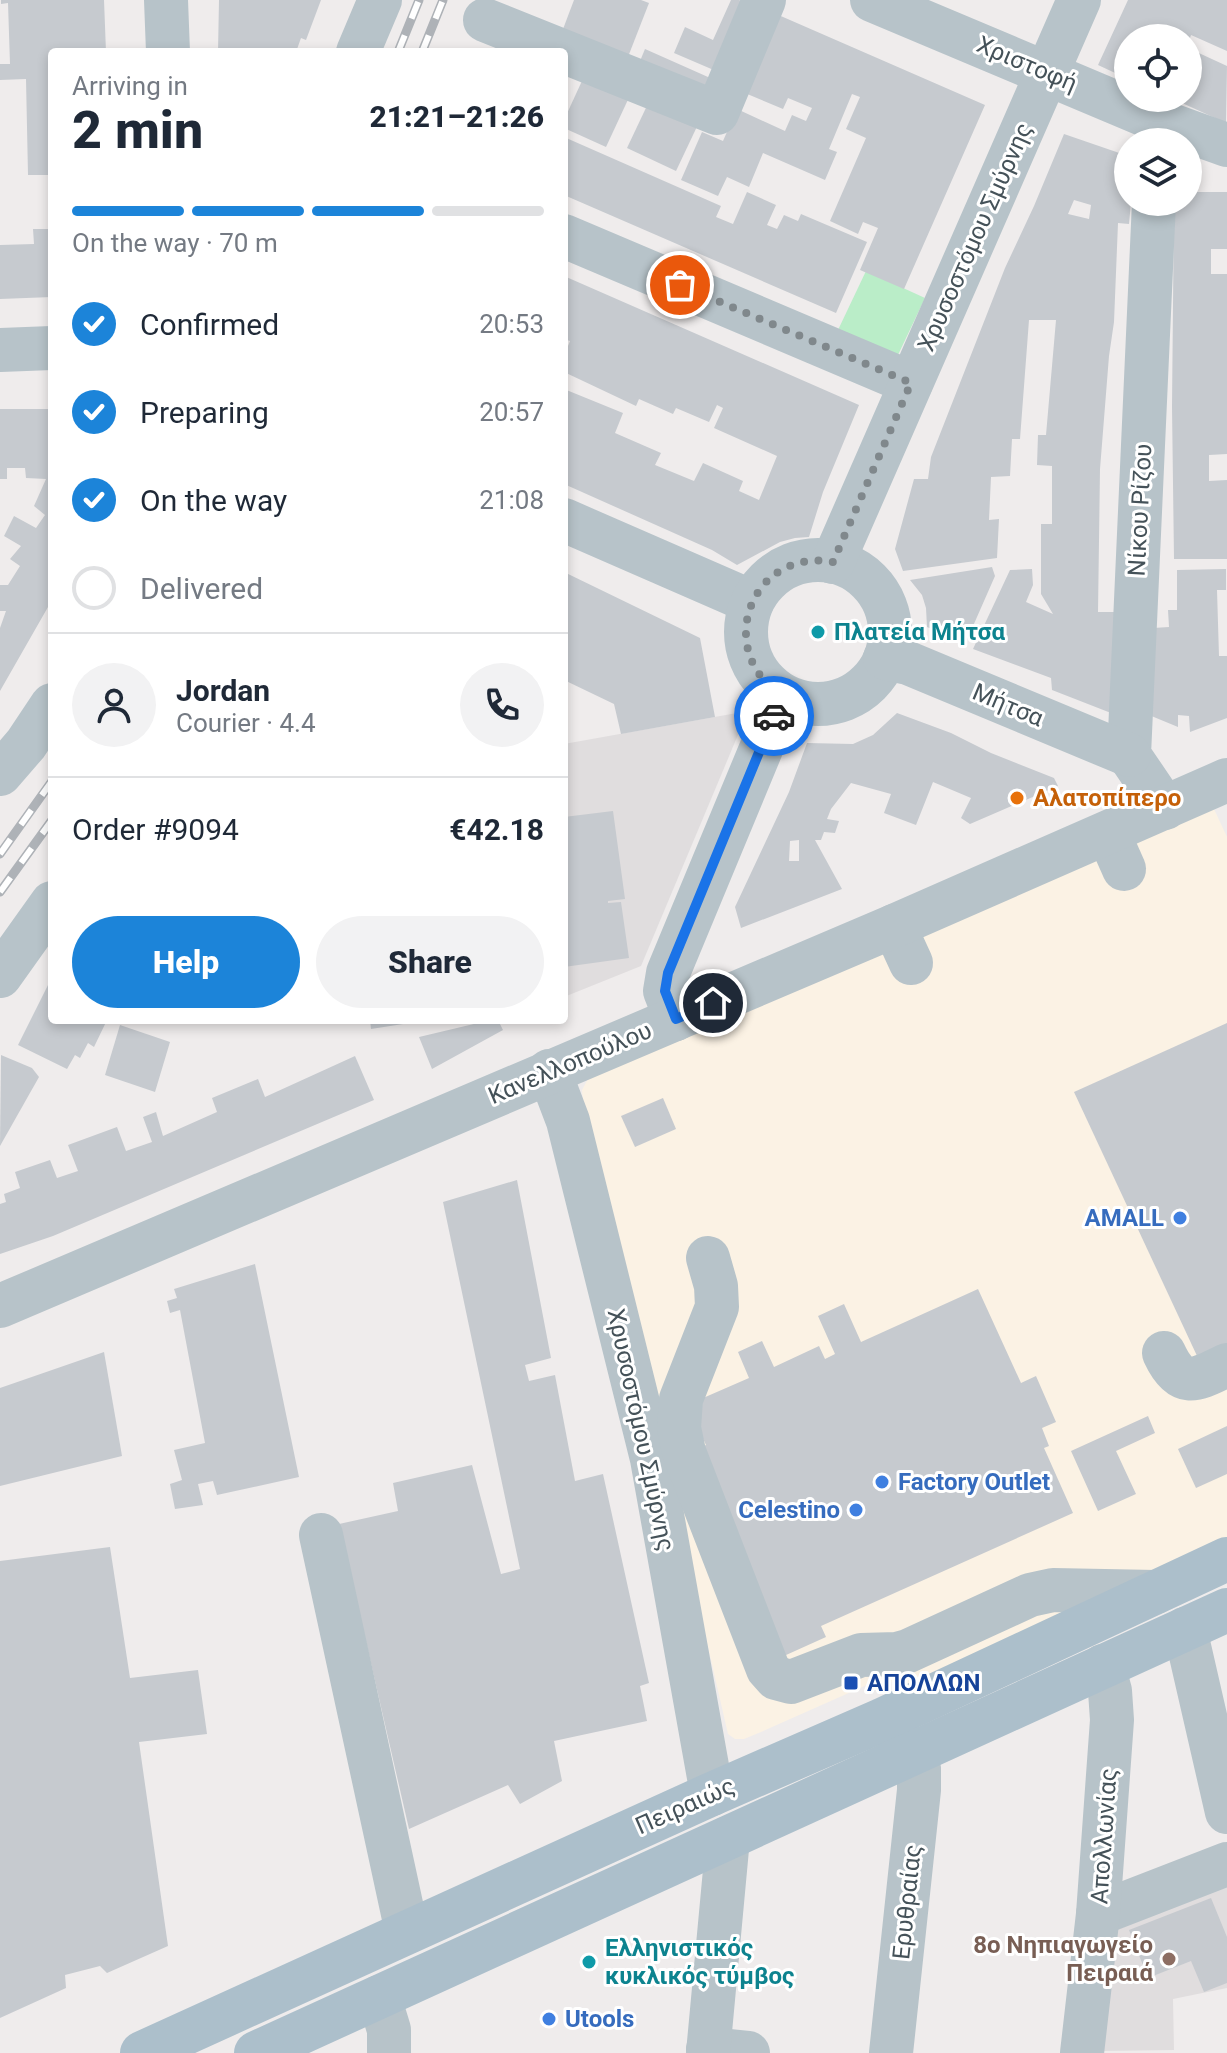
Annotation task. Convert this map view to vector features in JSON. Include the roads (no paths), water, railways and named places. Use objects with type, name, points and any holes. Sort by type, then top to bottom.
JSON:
[{"type":"main road","name":"Πειραιώς","points":[[142,2053],[882,1720],[1227,1559]]},
{"type":"main road","name":"Πειραιώς","points":[[256,2053],[1227,1610]]},
{"type":"street","points":[[166,0],[168,48]]},
{"type":"street","points":[[360,48],[380,0]]},
{"type":"street","points":[[568,56],[717,113],[764,0]]},
{"type":"street","name":"Χρυσοστόμου Σμύρνης","points":[[833,562],[1079,0]]},
{"type":"street","name":"Χριστοφή","points":[[898,5],[1047,72],[1151,128]]},
{"type":"street","points":[[483,24],[546,48]]},
{"type":"street","name":"Χριστοφή","points":[[1202,140],[1227,145]]},
{"type":"street","name":"Νίκου Ρίζου","points":[[1129,755],[1153,216]]},
{"type":"street","points":[[568,238],[911,383]]},
{"type":"street","points":[[0,350],[48,348]]},
{"type":"street","points":[[568,522],[752,602]]},
{"type":"street","points":[[811,561],[833,562],[859,573],[873,586],[887,611],[890,640],[877,674],[865,687],[843,700],[817,705],[799,702],[783,696],[767,684],[755,668],[745,631],[752,602],[770,578],[789,566],[811,561]]},
{"type":"street","name":"Μήτσα","points":[[885,658],[908,663],[1129,755]]},
{"type":"street","points":[[676,1019],[665,991],[668,973],[783,696]]},
{"type":"street","points":[[0,774],[26,744],[48,711]]},
{"type":"street","points":[[1129,755],[1165,808]]},
{"type":"street","name":"Κανελλοπούλου","points":[[0,1306],[676,1019],[902,945],[1116,851],[1165,808],[1227,780]]},
{"type":"street","points":[[0,976],[48,909]]},
{"type":"street","name":"Χρυσοστόμου Σμύρνης","points":[[549,1071],[568,1121],[652,1459],[712,1794]]},
{"type":"street","points":[[708,1258],[716,1286],[717,1307],[681,1399],[679,1428],[684,1452],[768,1669],[776,1678],[791,1682],[861,1655],[908,1651],[1030,1595],[1053,1590],[1156,1592]]},
{"type":"street","points":[[1164,1353],[1172,1369],[1181,1377],[1196,1378],[1227,1365]]},
{"type":"street","points":[[321,1535],[407,1932]]},
{"type":"street","points":[[1185,1629],[1227,1812]]},
{"type":"street","name":"Απολλωνίας","points":[[1082,2053],[1098,1914],[1112,1720],[1110,1691],[1103,1666]]},
{"type":"street","name":"Ερυθραίας","points":[[891,2053],[919,1790],[915,1752]]},
{"type":"street","points":[[721,2052],[728,1838]]},
{"type":"street","points":[[1098,1914],[1227,1864]]},
{"type":"street","points":[[379,1997],[389,2030],[389,2053]]},
{"type":"railway","points":[[400,48],[419,0]]},
{"type":"railway","points":[[424,48],[443,0]]},
{"type":"railway","points":[[0,854],[48,787]]},
{"type":"railway","points":[[0,892],[48,826]]},
{"type":"place","name":"Πλατεία Μήτσα","points":[[818,632]]},
{"type":"place","name":"Αλατοπίπερο","points":[[1017,798]]},
{"type":"place","name":"AMALL","points":[[1180,1218]]},
{"type":"place","name":"Factory Outlet","points":[[882,1482]]},
{"type":"place","name":"Celestino","points":[[856,1510]]},
{"type":"place","name":"ΑΠΟΛΛΩΝ","points":[[851,1683]]},
{"type":"place","name":"8ο Νηπιαγωγείο Πειραιά","points":[[1169,1959]]},
{"type":"place","name":"Ελληνιστικός κυκλικός τύμβος","points":[[589,1962]]},
{"type":"place","name":"Utools","points":[[549,2019]]}]
